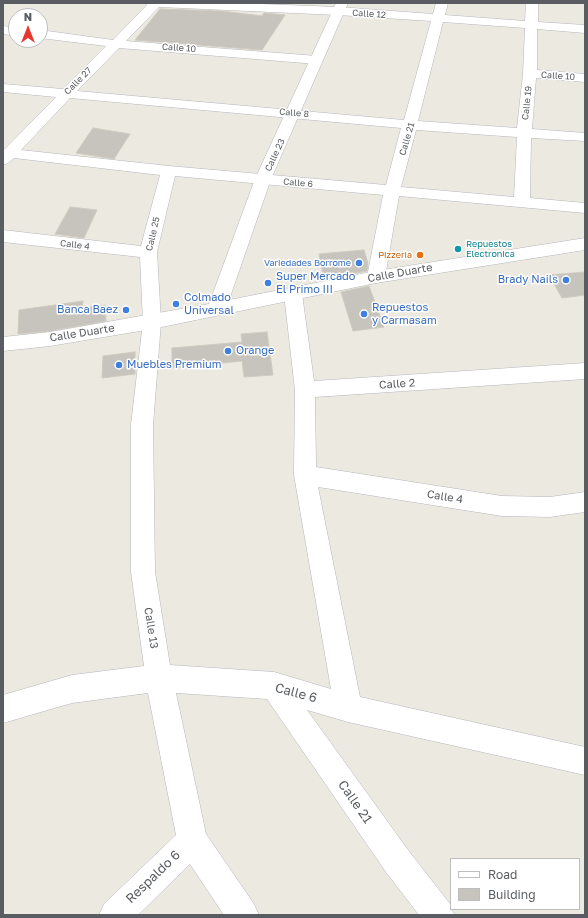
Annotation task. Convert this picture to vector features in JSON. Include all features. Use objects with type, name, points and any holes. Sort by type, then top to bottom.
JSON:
[{"type":"street","name":"Calle 12","points":[[152,3],[340,7],[438,19],[585,29]]},
{"type":"street","name":"Calle 27","points":[[7,157],[67,93],[156,3]]},
{"type":"street","name":"Calle 21","points":[[376,277],[392,191],[411,125],[442,3]]},
{"type":"street","name":"Calle 19","points":[[522,202],[524,133],[530,74],[532,3]]},
{"type":"street","name":"Calle 23","points":[[216,310],[263,179],[294,113],[340,7]]},
{"type":"street","name":"Calle 10","points":[[48,35],[116,44],[317,60]]},
{"type":"street","name":"Calle 10","points":[[530,74],[585,78]]},
{"type":"street","name":"Calle 8","points":[[3,88],[294,113],[411,125],[585,137]]},
{"type":"street","name":"Calle 6","points":[[7,157],[585,208]]},
{"type":"street","name":"Calle 25","points":[[152,322],[148,252],[169,171]]},
{"type":"street","name":"Calle 4","points":[[3,236],[115,250],[148,252]]},
{"type":"street","name":"Calle Duarte","points":[[3,344],[50,339],[152,322],[376,277],[585,244]]},
{"type":"street","points":[[293,294],[305,390],[305,475],[348,708]]},
{"type":"street","name":"Calle 13","points":[[152,322],[142,425],[143,572],[159,678],[192,840],[243,915]]},
{"type":"street","name":"Calle 2","points":[[305,390],[585,371]]},
{"type":"street","name":"Calle 4","points":[[305,475],[502,506],[550,506],[585,502]]},
{"type":"street","name":"Calle 6","points":[[3,709],[72,689],[159,678],[274,686],[348,708],[585,761]]},
{"type":"street","name":"Calle 21","points":[[274,686],[397,861],[439,915]]},
{"type":"street","name":"Respaldo 6","points":[[115,915],[192,840]]},
{"type":"building","points":[[160,9],[221,11],[262,16],[264,13],[285,15],[262,50],[135,40]]},
{"type":"building","points":[[93,128],[130,134],[114,159],[76,153]]},
{"type":"building","points":[[70,207],[97,210],[84,238],[55,234]]},
{"type":"building","points":[[364,250],[368,264],[367,271],[336,277],[335,275],[323,275],[319,254]]},
{"type":"building","points":[[585,272],[585,295],[562,298],[549,275]]},
{"type":"building","name":"Repuestos y Carmasam","points":[[369,286],[384,327],[353,331],[341,292]]},
{"type":"building","points":[[83,301],[82,308],[105,305],[106,321],[50,331],[18,334],[19,310]]},
{"type":"building","points":[[267,332],[273,375],[244,377],[242,361],[172,368],[172,348],[242,342],[241,334]]},
{"type":"building","name":"Muebles Premium","points":[[135,352],[135,374],[102,378],[103,356]]},
{"type":"place","name":"Repuestos Electronica","points":[[458,249]]},
{"type":"place","name":"Pizzeria","points":[[420,255]]},
{"type":"place","name":"Variedades Borrome","points":[[359,263]]},
{"type":"place","name":"Brady Nails","points":[[566,280]]},
{"type":"place","name":"Super Mercado El Primo III","points":[[268,283]]},
{"type":"place","name":"Colmado Universal","points":[[176,304]]},
{"type":"place","name":"Banca Baez","points":[[126,310]]},
{"type":"place","name":"Repuestos y Carmasam","points":[[364,314]]},
{"type":"place","name":"Orange","points":[[228,351]]},
{"type":"place","name":"Muebles Premium","points":[[119,365]]}]
